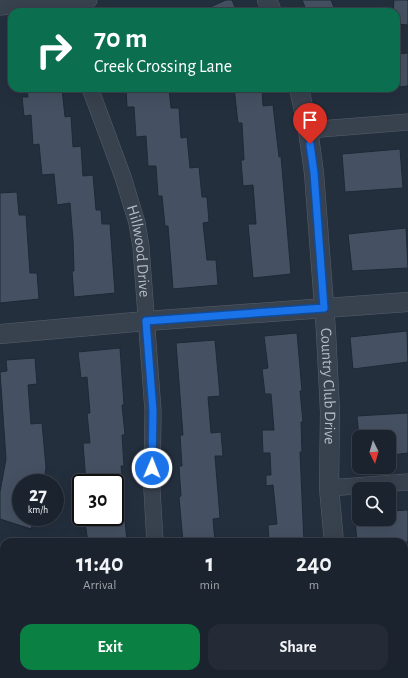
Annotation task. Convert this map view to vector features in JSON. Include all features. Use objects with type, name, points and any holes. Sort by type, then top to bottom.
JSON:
[{"type":"street","points":[[0,7],[89,0]]},
{"type":"street","name":"Hillwood Drive","points":[[92,92],[124,177],[137,223],[141,247],[153,411],[152,490],[155,538]]},
{"type":"street","name":"Country Club Drive","points":[[300,92],[308,130],[314,173],[330,412],[329,488],[334,538]]},
{"type":"street","points":[[308,130],[408,122]]},
{"type":"street","points":[[0,334],[146,321],[408,302]]},
{"type":"street","points":[[329,488],[408,482]]},
{"type":"building","points":[[226,0],[232,0],[235,8],[208,8]]},
{"type":"building","points":[[302,0],[331,0],[334,8],[305,8]]},
{"type":"building","points":[[394,0],[408,0],[408,25],[400,24],[400,8],[393,8]]},
{"type":"building","points":[[408,53],[408,86],[400,87],[400,54]]},
{"type":"building","points":[[27,92],[62,92],[65,117],[71,116],[73,147],[81,146],[83,176],[93,175],[96,210],[101,210],[102,224],[110,224],[115,293],[74,297],[72,271],[74,271],[73,240],[70,203],[57,205],[54,174],[42,175],[39,144],[33,145],[31,115],[24,116],[22,97],[28,97]]},
{"type":"building","points":[[126,92],[169,92],[171,108],[179,108],[181,138],[187,137],[190,168],[199,167],[202,197],[207,197],[209,222],[203,223],[207,260],[216,260],[218,285],[173,289],[168,226],[165,226],[162,196],[158,196],[156,166],[148,166],[146,136],[136,137],[134,107],[127,107]]},
{"type":"building","points":[[234,92],[262,92],[263,106],[273,105],[279,157],[281,156],[291,274],[253,278],[248,224],[256,224],[253,185],[243,186],[241,160],[244,160],[242,123],[238,123]]},
{"type":"building","points":[[400,149],[403,188],[345,192],[342,154]]},
{"type":"building","points":[[17,192],[19,215],[26,215],[30,273],[37,273],[39,299],[0,303],[0,193]]},
{"type":"building","points":[[406,228],[408,268],[352,271],[348,234]]},
{"type":"building","points":[[407,331],[408,362],[353,369],[350,337]]},
{"type":"building","points":[[297,333],[302,391],[300,391],[303,422],[301,422],[302,452],[300,452],[304,538],[269,538],[268,525],[277,524],[273,485],[266,486],[266,475],[271,475],[270,453],[263,453],[262,430],[274,430],[271,394],[265,394],[262,369],[268,368],[264,336]]},
{"type":"building","points":[[215,340],[220,396],[208,397],[211,433],[221,432],[223,456],[215,456],[220,518],[213,519],[215,538],[183,538],[179,497],[181,496],[179,466],[182,466],[180,435],[183,435],[176,343]]},
{"type":"building","points":[[120,348],[124,405],[122,405],[125,435],[122,435],[124,466],[121,466],[122,474],[85,474],[83,443],[90,443],[87,413],[90,413],[87,377],[81,378],[78,352]]},
{"type":"building","points":[[35,358],[37,384],[28,385],[31,424],[42,423],[46,467],[45,474],[12,474],[12,523],[0,519],[0,492],[6,459],[0,372],[7,371],[6,360]]},
{"type":"building","points":[[408,413],[408,453],[396,454],[396,430],[358,430],[357,416]]},
{"type":"building","points":[[124,508],[127,538],[87,538],[85,526],[124,526]]},
{"type":"building","points":[[408,510],[408,538],[357,538],[356,526],[396,526],[396,511]]},
{"type":"building","points":[[22,526],[32,526],[31,529]]},
{"type":"route","points":[[152,468],[153,411],[146,321],[324,308],[314,173],[310,144]]}]
